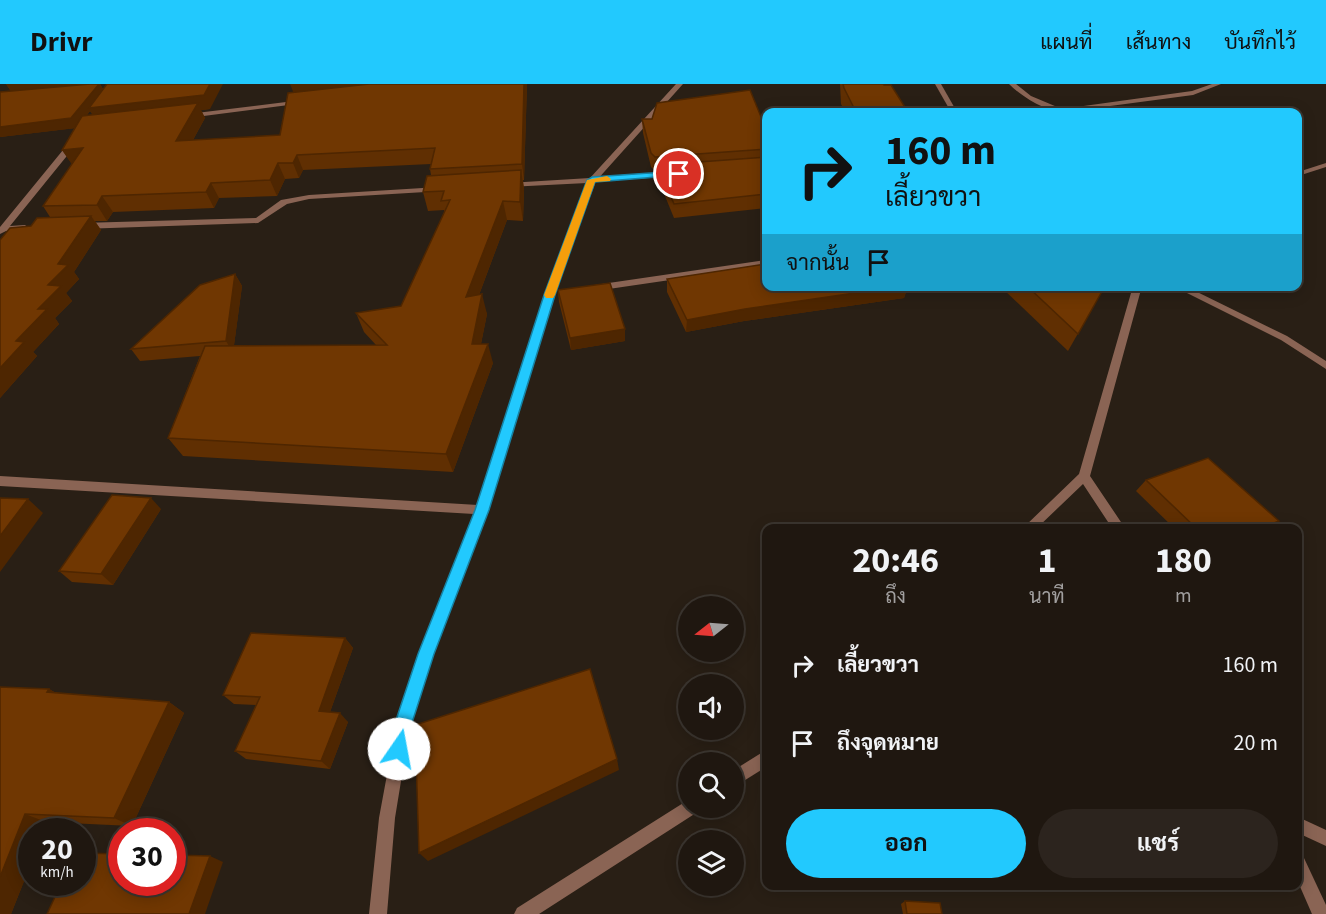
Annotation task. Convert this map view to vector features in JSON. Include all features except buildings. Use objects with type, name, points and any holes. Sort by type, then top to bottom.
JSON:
[{"type":"street","points":[[378,914],[387,818],[403,726],[426,654],[482,510],[592,180],[680,84]]},
{"type":"street","points":[[938,84],[952,108]]},
{"type":"street","points":[[1012,84],[1029,97],[1053,108]]},
{"type":"street","points":[[1082,108],[1193,93],[1218,84]]},
{"type":"street","points":[[181,116],[312,101]]},
{"type":"street","points":[[1,231],[78,137]]},
{"type":"street","points":[[1302,173],[1326,165]]},
{"type":"street","points":[[498,185],[685,173]]},
{"type":"street","points":[[72,226],[258,219],[284,202],[309,196],[450,188]]},
{"type":"street","points":[[1,231],[37,228]]},
{"type":"street","points":[[584,290],[762,264]]},
{"type":"street","points":[[1033,524],[1084,476],[1137,291]]},
{"type":"street","points":[[1187,291],[1284,338],[1326,366]]},
{"type":"street","points":[[1084,476],[1116,524]]},
{"type":"street","points":[[0,481],[482,510]]},
{"type":"street","points":[[744,772],[762,761]]},
{"type":"street","points":[[523,914],[678,815]]},
{"type":"street","points":[[1302,827],[1326,838]]},
{"type":"street","points":[[1302,873],[1320,914]]},
{"type":"slow traffic","points":[[549,295],[592,180],[607,179]]},
{"type":"route","points":[[399,749],[403,726],[426,654],[482,510],[549,295],[592,180],[679,174]]}]
